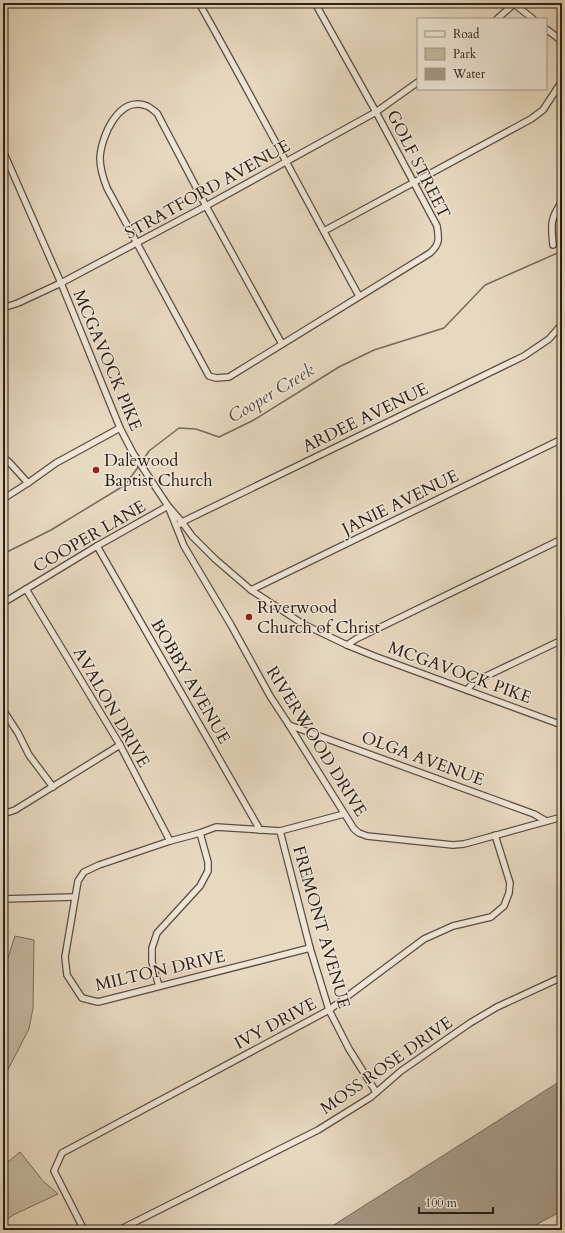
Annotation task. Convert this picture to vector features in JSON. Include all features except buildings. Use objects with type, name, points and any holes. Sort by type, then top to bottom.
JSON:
[{"type":"street","points":[[199,3],[240,75],[285,162],[359,296]]},
{"type":"street","name":"GOLF STREET","points":[[136,244],[209,376],[223,378],[229,377],[430,253],[436,247],[438,235],[437,226],[315,3]]},
{"type":"street","points":[[498,18],[514,3],[532,18]]},
{"type":"street","points":[[547,30],[562,41]]},
{"type":"street","points":[[324,231],[531,119],[543,110],[562,81]]},
{"type":"street","name":"STRATFORD AVENUE","points":[[3,308],[61,284],[206,206],[376,112],[417,83]]},
{"type":"street","points":[[136,244],[106,188],[101,172],[100,159],[105,135],[110,125],[119,112],[129,106],[138,104],[148,106],[157,113],[282,344]]},
{"type":"street","name":"MCGAVOCK PIKE","points":[[3,151],[61,284],[120,428],[133,453],[168,506],[192,536],[215,559],[251,590],[303,624],[347,645],[562,724]]},
{"type":"street","points":[[554,245],[552,221],[562,202]]},
{"type":"street","name":"ARDEE AVENUE","points":[[176,528],[182,522],[524,356],[549,339],[562,324]]},
{"type":"street","points":[[3,499],[56,463],[120,428]]},
{"type":"street","name":"JANIE AVENUE","points":[[251,590],[562,440]]},
{"type":"street","points":[[3,457],[28,483]]},
{"type":"street","name":"RIVERWOOD DRIVE","points":[[168,506],[184,546],[231,625],[270,696],[289,724],[344,814],[354,829],[359,833],[367,836],[453,845],[464,844],[562,817]]},
{"type":"street","name":"COOPER LANE","points":[[3,603],[97,546],[168,506]]},
{"type":"street","points":[[184,546],[192,536]]},
{"type":"street","points":[[347,645],[562,539]]},
{"type":"street","name":"BOBBY AVENUE","points":[[97,546],[260,830]]},
{"type":"street","name":"AVALON DRIVE","points":[[26,589],[120,745],[170,841]]},
{"type":"street","points":[[467,690],[473,683],[480,679],[562,640]]},
{"type":"street","points":[[3,710],[18,733],[29,755],[53,787]]},
{"type":"street","name":"OLGA AVENUE","points":[[289,724],[534,814],[546,821]]},
{"type":"street","points":[[3,814],[15,810],[120,745]]},
{"type":"street","name":"MILTON DRIVE","points":[[310,948],[98,1002],[82,998],[67,975],[65,957],[74,897],[78,881],[84,872],[99,865],[216,827],[280,831],[344,814]]},
{"type":"street","name":"FREMONT AVENUE","points":[[280,831],[310,948],[329,1010],[349,1049],[376,1092]]},
{"type":"street","points":[[159,986],[152,962],[152,948],[157,933],[200,886],[208,871],[208,862],[200,833]]},
{"type":"street","name":"IVY DRIVE","points":[[84,1230],[54,1171],[62,1153],[329,1010],[424,939],[453,926],[491,916],[504,906],[510,893],[510,883],[495,835]]},
{"type":"street","points":[[3,899],[74,897]]},
{"type":"street","name":"MOSS ROSE DRIVE","points":[[119,1230],[318,1130],[342,1116],[376,1092],[401,1071],[470,1022],[497,1007],[562,977]]},
{"type":"green space","points":[[15,936],[34,940],[33,1008],[29,1029],[3,1079],[3,973]]},
{"type":"green space","points":[[20,1152],[43,1181],[58,1194],[13,1215],[3,1222],[3,1166]]},
{"type":"water","points":[[562,1080],[562,1211],[526,1230],[326,1230]]},
{"type":"waterway","name":"Cooper Creek","points":[[141,463],[149,451],[179,428],[196,429],[219,437],[252,421],[339,367],[374,350],[444,328],[485,285],[562,251]]},
{"type":"waterway","name":"Cooper Creek","points":[[3,554],[51,530],[125,485],[139,466]]},
{"type":"place","name":"Dalewood Baptist Church","points":[[96,470]]},
{"type":"place","name":"Riverwood Church of Christ","points":[[249,617]]}]
